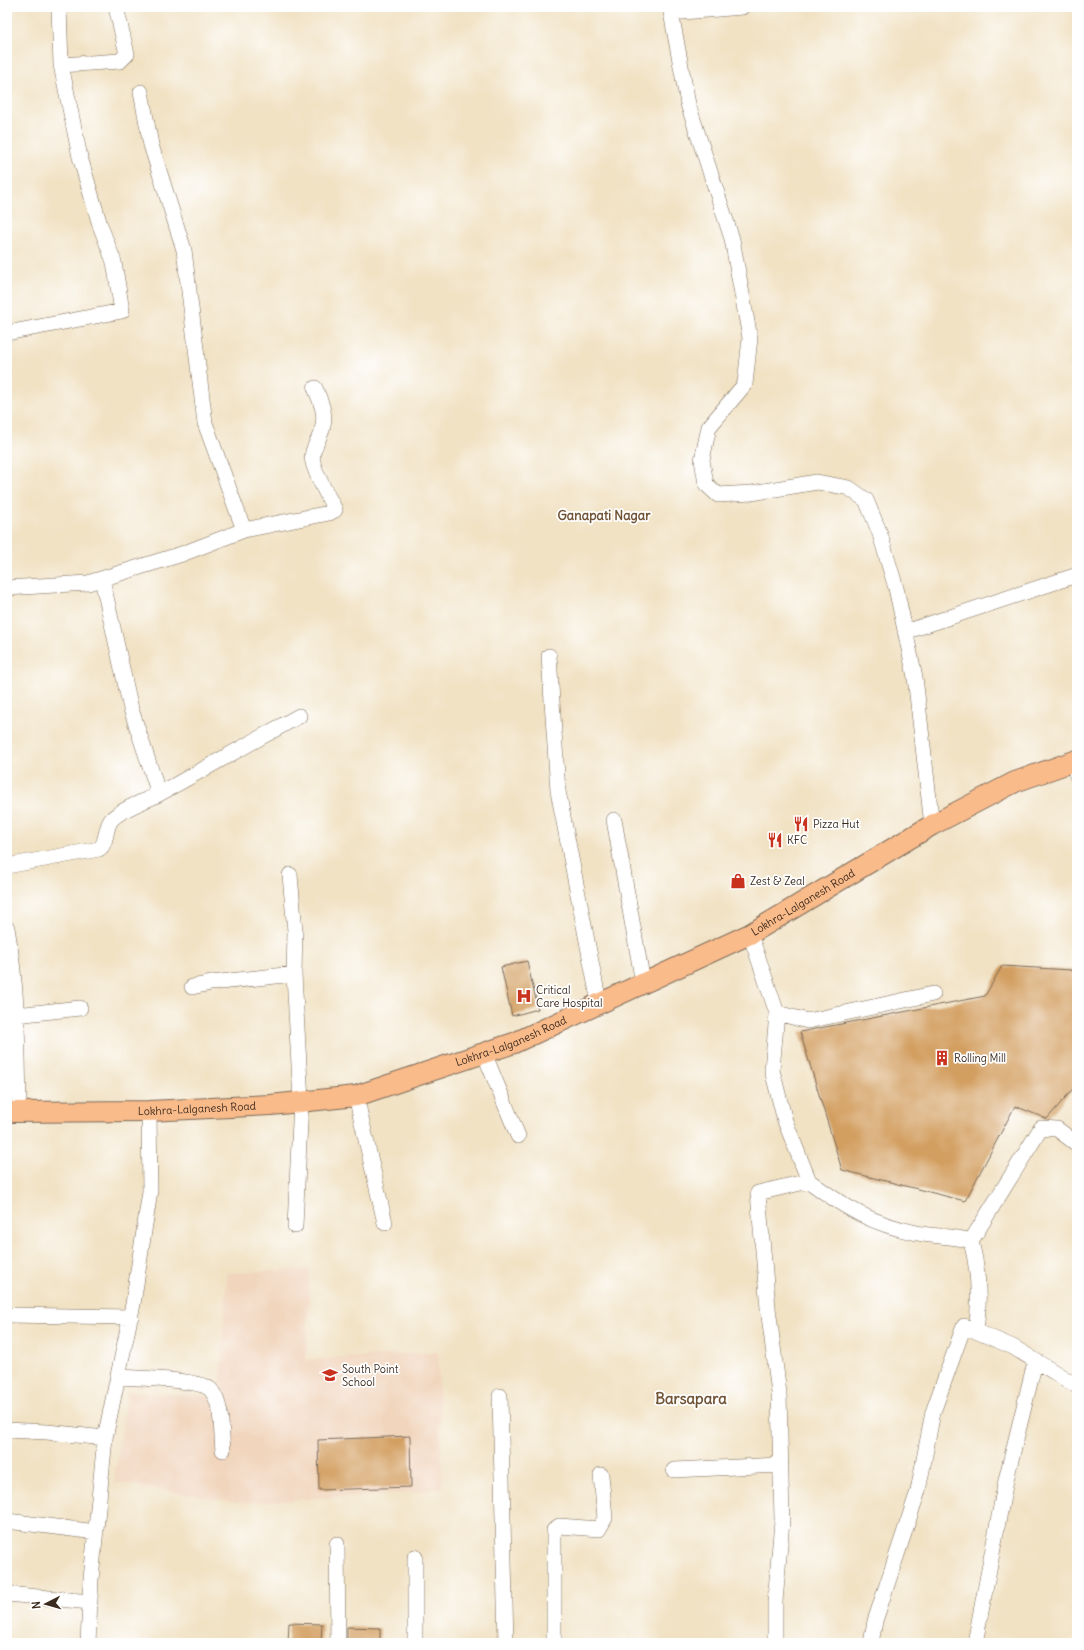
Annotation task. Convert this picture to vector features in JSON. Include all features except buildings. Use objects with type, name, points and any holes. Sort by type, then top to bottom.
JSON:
[{"type":"main road","name":"Lokhra-Lalganesh Road","points":[[13,1112],[148,1111],[356,1096],[514,1043],[750,934],[932,825],[1015,782],[1076,766]]},
{"type":"street","points":[[7,333],[122,311],[114,262],[100,224],[80,157],[61,65],[59,7]]},
{"type":"street","points":[[61,65],[120,61],[124,58],[127,54],[116,7]]},
{"type":"street","points":[[742,7],[671,10],[688,104],[732,239],[750,338],[745,384],[709,427],[702,460],[706,484],[718,495],[752,493],[817,482],[849,488],[866,500],[879,531],[892,574],[915,677],[932,825]]},
{"type":"street","points":[[141,92],[151,145],[184,250],[205,423],[244,530]]},
{"type":"street","points":[[7,588],[88,583],[182,554],[244,530],[329,513],[335,510],[312,461],[314,445],[320,435],[324,418],[323,406],[314,388]]},
{"type":"street","points":[[905,632],[1077,575]]},
{"type":"street","points":[[102,579],[113,634],[131,709],[159,794]]},
{"type":"street","points":[[549,656],[558,792],[599,1004]]},
{"type":"street","points":[[7,866],[99,849],[103,845],[107,826],[113,818],[299,716]]},
{"type":"street","points":[[614,820],[644,983]]},
{"type":"street","points":[[290,875],[295,931],[294,974],[301,1101],[295,1226]]},
{"type":"street","points":[[7,928],[12,956],[18,1049],[13,1112]]},
{"type":"street","points":[[750,934],[777,1013],[772,1070],[786,1121],[809,1181],[842,1206],[886,1226],[919,1234],[959,1237],[971,1242]]},
{"type":"street","points":[[192,987],[211,983],[294,974]]},
{"type":"street","points":[[777,1013],[808,1021],[933,994]]},
{"type":"street","points":[[16,1015],[80,1008]]},
{"type":"street","points":[[484,1053],[518,1136]]},
{"type":"street","points":[[356,1096],[385,1223]]},
{"type":"street","points":[[88,1643],[90,1602],[105,1438],[131,1317],[150,1191],[148,1111]]},
{"type":"street","points":[[976,1331],[978,1316],[977,1263],[971,1242],[1041,1128],[1057,1129],[1077,1144]]},
{"type":"street","points":[[775,1643],[775,1602],[782,1521],[779,1393],[768,1308],[758,1193],[809,1181]]},
{"type":"street","points":[[7,1315],[131,1317]]},
{"type":"street","points":[[871,1643],[875,1621],[918,1491],[933,1412],[964,1326],[1013,1347],[1035,1362],[1074,1381]]},
{"type":"street","points":[[975,1643],[1006,1480],[1035,1362]]},
{"type":"street","points":[[118,1377],[197,1382],[211,1389],[218,1405],[223,1450]]},
{"type":"street","points":[[500,1396],[506,1643]]},
{"type":"street","points":[[7,1430],[47,1432],[105,1438]]},
{"type":"street","points":[[674,1470],[781,1464]]},
{"type":"street","points":[[554,1643],[554,1530],[559,1526],[599,1529],[605,1518],[601,1475]]},
{"type":"street","points":[[7,1521],[96,1532]]},
{"type":"street","points":[[337,1544],[338,1643]]},
{"type":"street","points":[[414,1557],[415,1643]]},
{"type":"street","points":[[7,1594],[90,1602]]},
{"type":"shaded area","name":"South Point School","points":[[310,1269],[306,1360],[438,1352],[442,1488],[416,1492],[244,1503],[114,1482],[127,1391],[219,1397],[227,1273]]},
{"type":"place","name":"Pizza Hut","points":[[801,824]]},
{"type":"place","name":"KFC","points":[[775,840]]},
{"type":"place","name":"Zest & Zeal","points":[[738,881]]},
{"type":"place","name":"Critical Care Hospital","points":[[524,996]]},
{"type":"place","name":"Rolling Mill","points":[[942,1058]]},
{"type":"place","name":"South Point School","points":[[330,1375]]},
{"type":"district","name":"Ganapati Nagar","points":[[604,515]]},
{"type":"district","name":"Barsapara","points":[[691,1398]]}]
